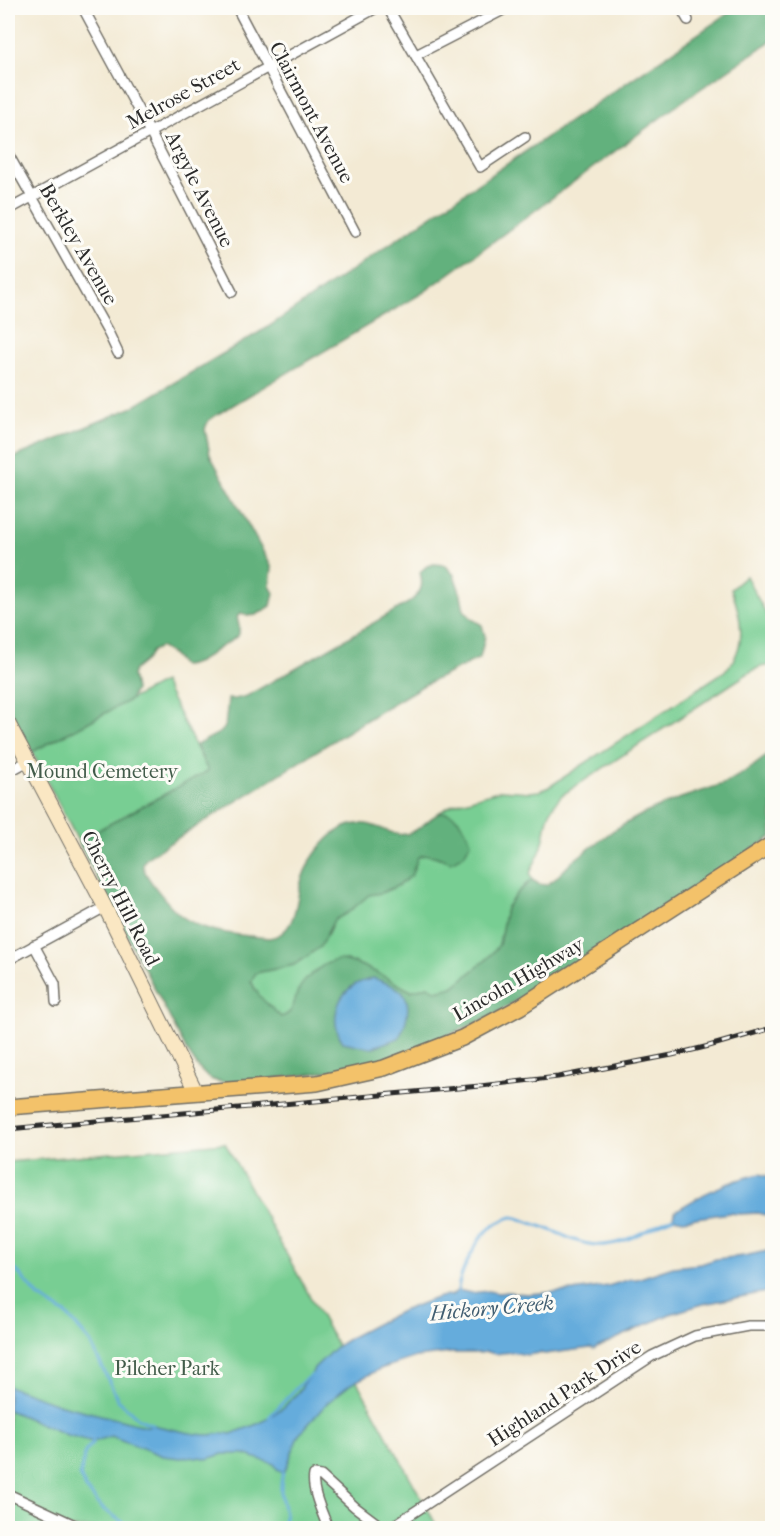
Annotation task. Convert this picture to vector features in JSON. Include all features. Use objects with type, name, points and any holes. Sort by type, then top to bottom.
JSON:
[{"type":"main road","name":"Lincoln Highway","points":[[8,1107],[317,1083],[384,1068],[462,1038],[520,1007],[772,844]]},
{"type":"street","name":"Argyle Avenue","points":[[83,8],[232,292]]},
{"type":"street","name":"Clairmont Avenue","points":[[237,8],[356,232]]},
{"type":"street","name":"Melrose Street","points":[[8,210],[376,8]]},
{"type":"street","points":[[388,8],[480,167],[525,137]]},
{"type":"street","points":[[416,55],[507,8]]},
{"type":"street","points":[[681,8],[688,20]]},
{"type":"street","name":"Berkley Avenue","points":[[8,154],[118,353]]},
{"type":"street","name":"Cherry Hill Road","points":[[8,723],[105,907],[196,1092]]},
{"type":"street","points":[[8,772],[28,761]]},
{"type":"street","points":[[8,960],[105,907]]},
{"type":"street","points":[[34,945],[55,984],[56,1002]]},
{"type":"street","name":"Highland Park Drive","points":[[390,1528],[652,1356],[695,1336],[748,1326],[772,1326]]},
{"type":"street","points":[[328,1528],[319,1504],[313,1481],[314,1475],[321,1476],[355,1507],[383,1528]]},
{"type":"street","points":[[8,1494],[81,1528]]},
{"type":"green space","points":[[736,8],[772,8],[772,40],[683,101],[424,292],[208,421],[205,429],[210,455],[272,568],[270,586],[274,593],[271,606],[253,616],[241,613],[237,617],[239,634],[194,664],[182,666],[173,655],[160,647],[152,651],[146,660],[134,670],[132,675],[135,690],[130,700],[32,752],[8,705],[8,460],[133,407],[268,327]]},
{"type":"green space","points":[[434,564],[445,565],[454,575],[464,610],[482,625],[485,636],[480,658],[424,685],[387,707],[157,851],[143,863],[146,874],[157,890],[187,920],[216,931],[269,938],[285,930],[290,923],[302,879],[313,856],[333,834],[344,827],[364,824],[403,834],[414,831],[442,813],[448,813],[458,820],[471,842],[464,855],[451,862],[431,855],[418,857],[411,876],[397,886],[369,895],[349,912],[334,920],[320,947],[294,965],[256,973],[251,981],[254,987],[281,1017],[291,1010],[299,988],[306,979],[321,967],[338,960],[365,967],[411,991],[428,986],[437,991],[453,987],[486,960],[499,945],[506,908],[517,893],[532,880],[546,885],[614,830],[678,799],[726,783],[772,752],[772,837],[492,1016],[398,1054],[340,1069],[243,1082],[222,1082],[211,1079],[200,1070],[187,1051],[78,841],[208,771],[196,745],[221,732],[225,727],[228,699],[247,696],[410,602],[421,589],[420,572]]},
{"type":"green space","points":[[746,576],[772,625],[772,665],[750,672],[562,795],[551,810],[543,844],[530,874],[532,880],[506,908],[499,945],[486,960],[453,987],[437,991],[428,986],[411,991],[354,962],[298,990],[291,1010],[281,1017],[261,999],[251,981],[256,973],[294,965],[327,935],[334,920],[349,912],[369,894],[381,893],[411,876],[418,857],[428,855],[439,858],[450,814],[438,813],[454,804],[501,790],[530,792],[549,787],[725,671],[737,652],[741,631],[738,610],[731,589]]},
{"type":"green space","name":"Mound Cemetery","points":[[163,682],[208,771],[78,841],[32,752]]},
{"type":"green space","name":"Pilcher Park","points":[[225,1143],[438,1528],[8,1528],[8,1162]]},
{"type":"water","points":[[373,978],[395,987],[406,997],[408,1011],[402,1032],[399,1038],[371,1048],[343,1042],[336,1026],[340,1001],[350,988]]},
{"type":"water","points":[[760,1174],[772,1178],[772,1217],[758,1213],[729,1213],[683,1220],[673,1218],[674,1212],[705,1194],[737,1180]]},
{"type":"water","points":[[772,1250],[772,1291],[703,1304],[670,1314],[594,1349],[527,1355],[512,1352],[451,1353],[416,1357],[380,1369],[351,1384],[327,1403],[298,1436],[283,1472],[274,1464],[244,1454],[223,1454],[207,1459],[181,1458],[163,1456],[111,1436],[93,1442],[67,1435],[8,1410],[8,1386],[61,1405],[144,1426],[153,1425],[209,1435],[231,1434],[260,1423],[284,1407],[311,1376],[314,1368],[337,1346],[397,1313],[433,1299],[451,1296],[458,1290],[471,1293],[488,1291],[527,1294],[573,1291],[608,1286],[673,1267]]},
{"type":"waterway","points":[[458,1290],[464,1268],[479,1240],[496,1224],[509,1218],[516,1217],[577,1241],[596,1245],[626,1240],[673,1218]]},
{"type":"waterway","points":[[8,1263],[38,1296],[67,1315],[90,1342],[118,1400],[139,1419],[153,1425]]},
{"type":"waterway","name":"Hickory Creek","points":[[269,1417],[304,1380],[314,1374]]},
{"type":"waterway","points":[[93,1442],[85,1452],[80,1476],[86,1489],[102,1508],[131,1528]]},
{"type":"waterway","points":[[281,1528],[285,1519],[281,1493],[283,1472]]},
{"type":"railway","points":[[8,1129],[558,1077],[672,1055],[772,1028]]}]
